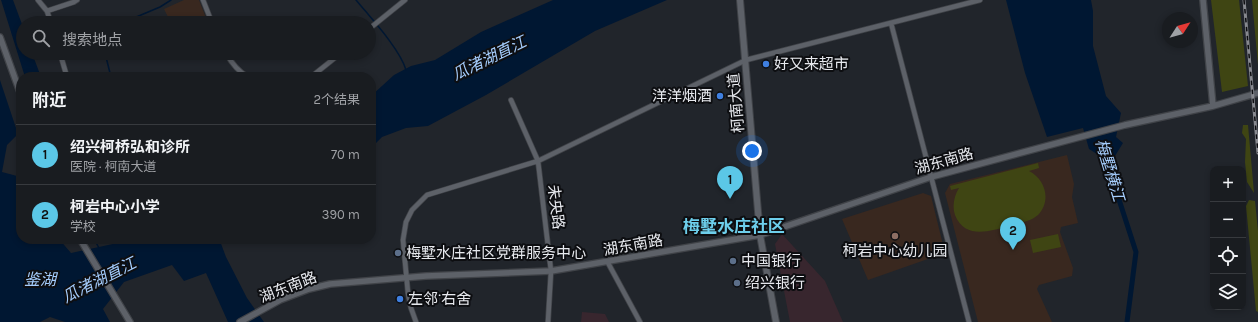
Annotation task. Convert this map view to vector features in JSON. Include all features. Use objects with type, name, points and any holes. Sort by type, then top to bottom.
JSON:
[{"type":"main road","name":"柯南大道","points":[[740,0],[760,235],[776,322]]},
{"type":"street","points":[[38,0],[47,11],[49,16]]},
{"type":"street","points":[[47,11],[76,0]]},
{"type":"street","points":[[204,0],[210,16]]},
{"type":"street","points":[[376,24],[405,0]]},
{"type":"street","points":[[416,322],[411,308],[403,240],[406,222],[412,210],[427,195],[538,161],[746,60],[980,0]]},
{"type":"street","points":[[1203,0],[1212,106]]},
{"type":"street","points":[[891,23],[969,322]]},
{"type":"street","points":[[0,37],[16,82]]},
{"type":"street","points":[[62,60],[66,72]]},
{"type":"street","points":[[231,60],[241,72]]},
{"type":"street","points":[[317,72],[332,60]]},
{"type":"street","name":"湖东南路","points":[[240,322],[280,300],[309,289],[330,284],[407,278],[551,271],[760,235],[931,177],[1125,125],[1212,106],[1258,93]]},
{"type":"street","name":"未央路","points":[[511,100],[538,161],[551,271],[548,322]]},
{"type":"street","points":[[83,244],[130,322]]},
{"type":"street","points":[[607,261],[640,322]]},
{"type":"shaded area","points":[[184,0],[199,0],[205,16],[168,16],[164,9]]},
{"type":"shaded area","points":[[1067,155],[1074,184],[1072,197],[1078,223],[1061,227],[1060,232],[1073,268],[1072,276],[1039,285],[1037,289],[1052,322],[978,322],[945,193],[950,184]]},
{"type":"shaded area","name":"柯岩中心幼儿园","points":[[923,193],[931,196],[945,253],[868,280],[842,219]]},
{"type":"shaded area","points":[[782,234],[825,281],[843,322],[790,322],[775,244]]},
{"type":"shaded area","points":[[582,312],[605,314],[609,322],[581,322]]},
{"type":"green space","points":[[1211,0],[1239,0],[1248,86],[1222,92]]},
{"type":"green space","points":[[1252,0],[1258,0],[1258,65]]},
{"type":"green space","points":[[1243,125],[1248,125],[1254,193],[1247,182],[1245,162],[1246,139],[1242,133]]},
{"type":"green space","points":[[1038,163],[1039,168],[1029,171],[1039,179],[1045,190],[1045,203],[1038,215],[1024,222],[994,230],[979,232],[971,231],[959,223],[955,215],[954,205],[959,188],[951,190],[950,186]]},
{"type":"green space","points":[[1249,200],[1255,201],[1258,231],[1258,312],[1256,311],[1246,206]]},
{"type":"green space","points":[[1058,234],[1061,247],[1033,253],[1030,240]]},
{"type":"water","points":[[1,0],[13,0],[19,16],[16,16],[16,48]]},
{"type":"water","name":"瓜渚湖直江","points":[[553,0],[667,0],[595,31],[486,95],[428,126],[406,128],[382,137],[376,143],[376,91],[394,75],[411,66],[435,60],[481,32]]},
{"type":"water","points":[[1006,0],[1091,0],[1093,11],[1093,46],[1106,96],[1121,113],[1116,137],[1123,143],[1115,156],[1105,159],[1089,149],[1083,128],[1047,137],[1025,73]]},
{"type":"water","points":[[20,60],[35,60],[39,72],[23,72]]},
{"type":"water","points":[[0,80],[16,128],[16,136],[7,145],[2,172],[16,176],[16,244],[63,244],[71,253],[113,244],[221,244],[226,257],[247,298],[264,322],[228,322],[206,273],[184,281],[172,265],[124,282],[103,309],[110,322],[65,322],[50,317],[40,322],[0,322]]},
{"type":"waterway","points":[[139,16],[160,7],[171,0]]},
{"type":"waterway","points":[[356,0],[369,16]]},
{"type":"waterway","points":[[376,24],[398,53],[406,70]]},
{"type":"waterway","points":[[107,60],[110,72]]},
{"type":"waterway","name":"梅墅横江","points":[[1107,151],[1112,178],[1136,252],[1127,322]]},
{"type":"waterway","points":[[97,244],[99,248]]},
{"type":"railway","points":[[1244,0],[1258,153]]},
{"type":"place","name":"好又来超市","points":[[766,64]]},
{"type":"place","name":"洋洋烟酒","points":[[720,96]]},
{"type":"place","name":"绍兴柯桥弘和诊所","points":[[730,199]]},
{"type":"place","name":"柯岩中心幼儿园","points":[[895,236]]},
{"type":"place","name":"柯岩中心小学","points":[[1013,250]]},
{"type":"place","name":"梅墅水庄社区党群服务中心","points":[[398,253]]},
{"type":"place","name":"中国银行","points":[[733,261]]},
{"type":"place","name":"绍兴银行","points":[[737,283]]},
{"type":"place","name":"左邻˙右舍","points":[[400,299]]},
{"type":"district","name":"梅墅水庄社区","points":[[734,226]]},
{"type":"water label","name":"鉴湖","points":[[40,279]]}]
